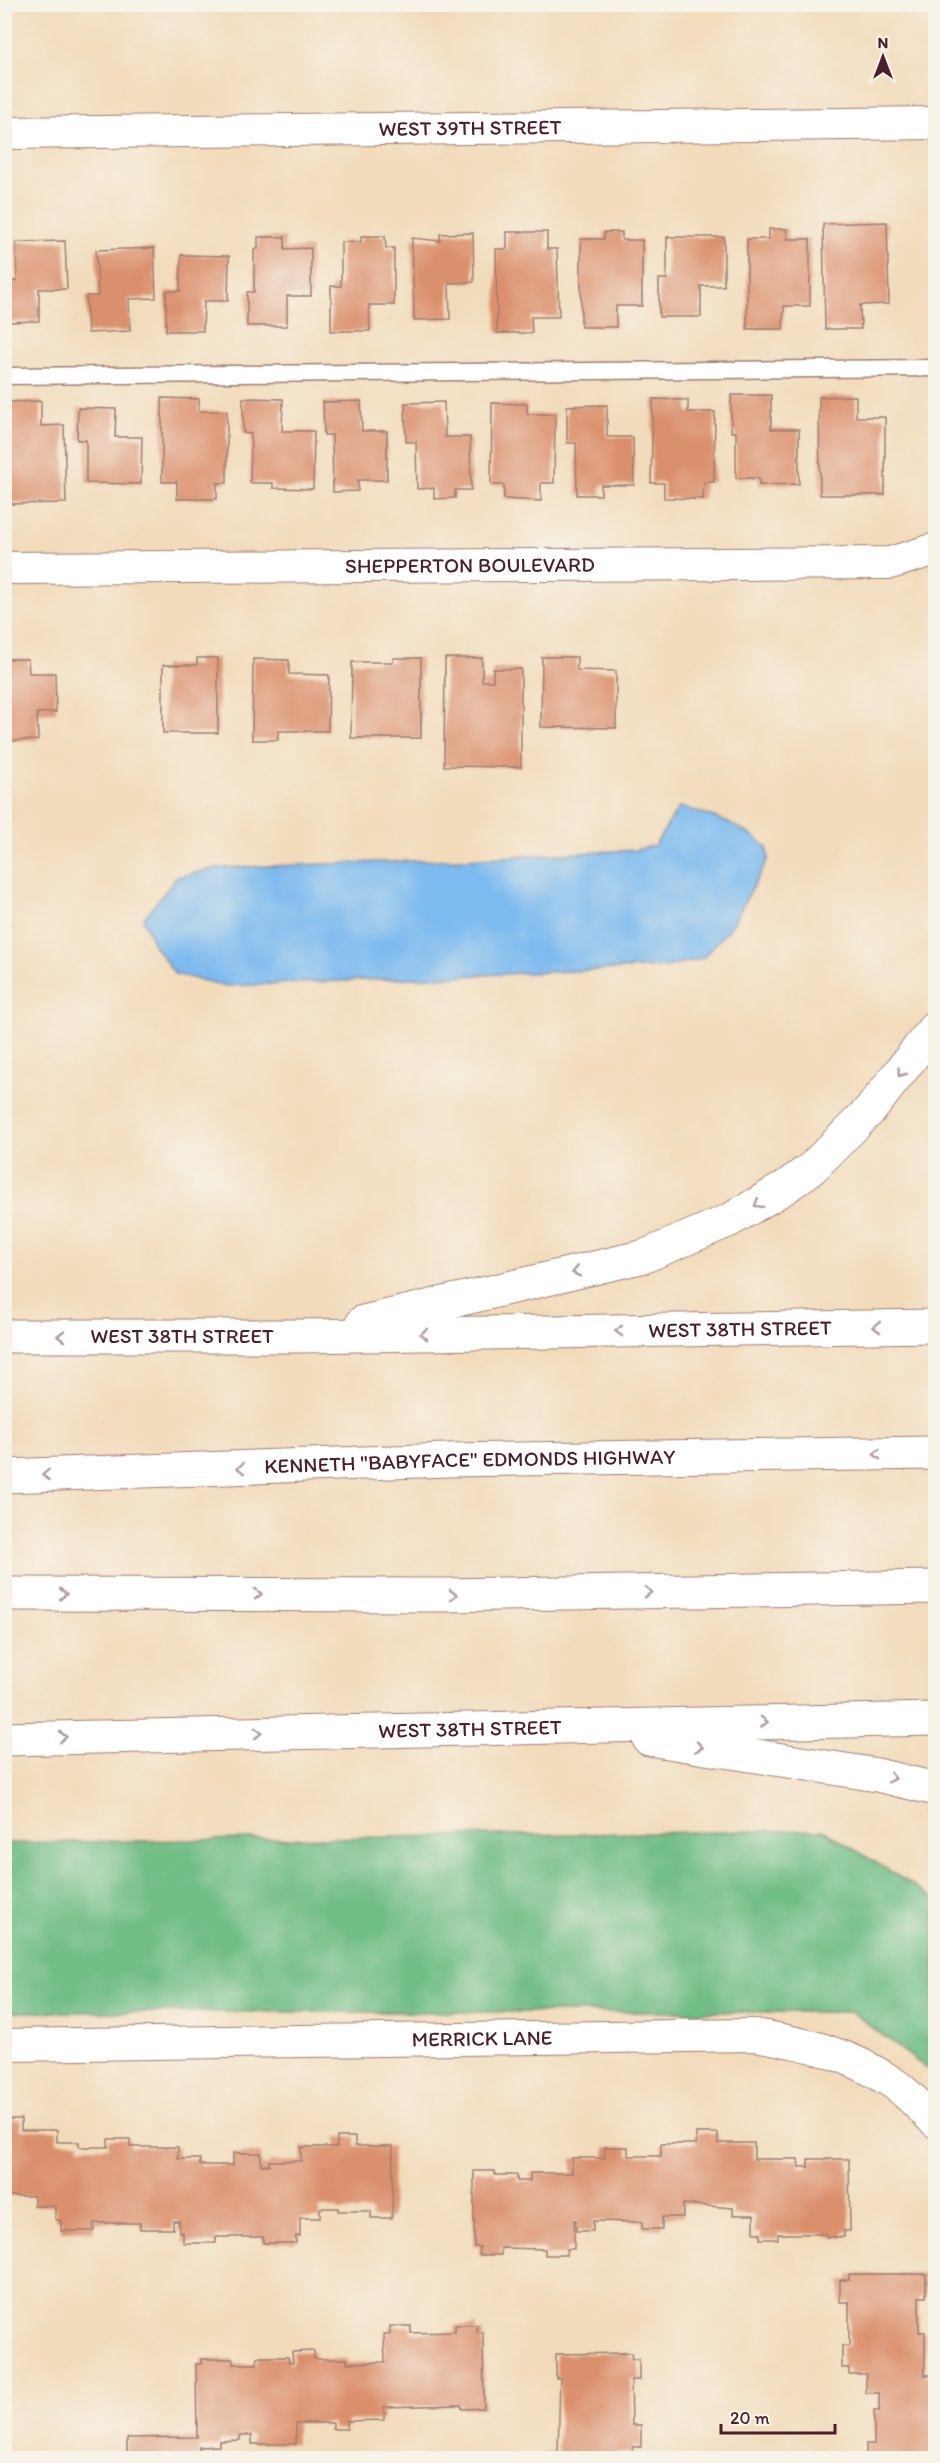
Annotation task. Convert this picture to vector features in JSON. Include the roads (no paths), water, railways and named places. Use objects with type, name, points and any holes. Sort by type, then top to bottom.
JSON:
[{"type":"main road","points":[[301,1336],[645,1256],[699,1235],[758,1204],[812,1168],[872,1109],[936,1026]]},
{"type":"main road","name":"WEST 38TH STREET","points":[[4,1336],[301,1336],[936,1326]]},
{"type":"main road","name":"KENNETH \"BABYFACE\" EDMONDS HIGHWAY","points":[[4,1476],[447,1460],[936,1453]]},
{"type":"main road","points":[[4,1594],[443,1595],[936,1587]]},
{"type":"main road","name":"WEST 38TH STREET","points":[[4,1739],[558,1725],[936,1719]]},
{"type":"main road","points":[[558,1725],[877,1774],[936,1789]]},
{"type":"street","name":"WEST 39TH STREET","points":[[4,133],[936,123]]},
{"type":"street","name":"SHEPPERTON BOULEVARD","points":[[4,568],[890,563],[936,549]]},
{"type":"street","name":"MERRICK LANE","points":[[4,2045],[755,2035],[808,2043],[843,2055],[891,2081],[936,2122]]},
{"type":"lane","points":[[4,376],[936,368]]},
{"type":"water","points":[[679,807],[703,813],[737,827],[767,847],[768,859],[732,925],[703,958],[666,967],[227,986],[175,974],[154,945],[143,919],[177,877],[217,868],[635,850],[655,845]]}]
